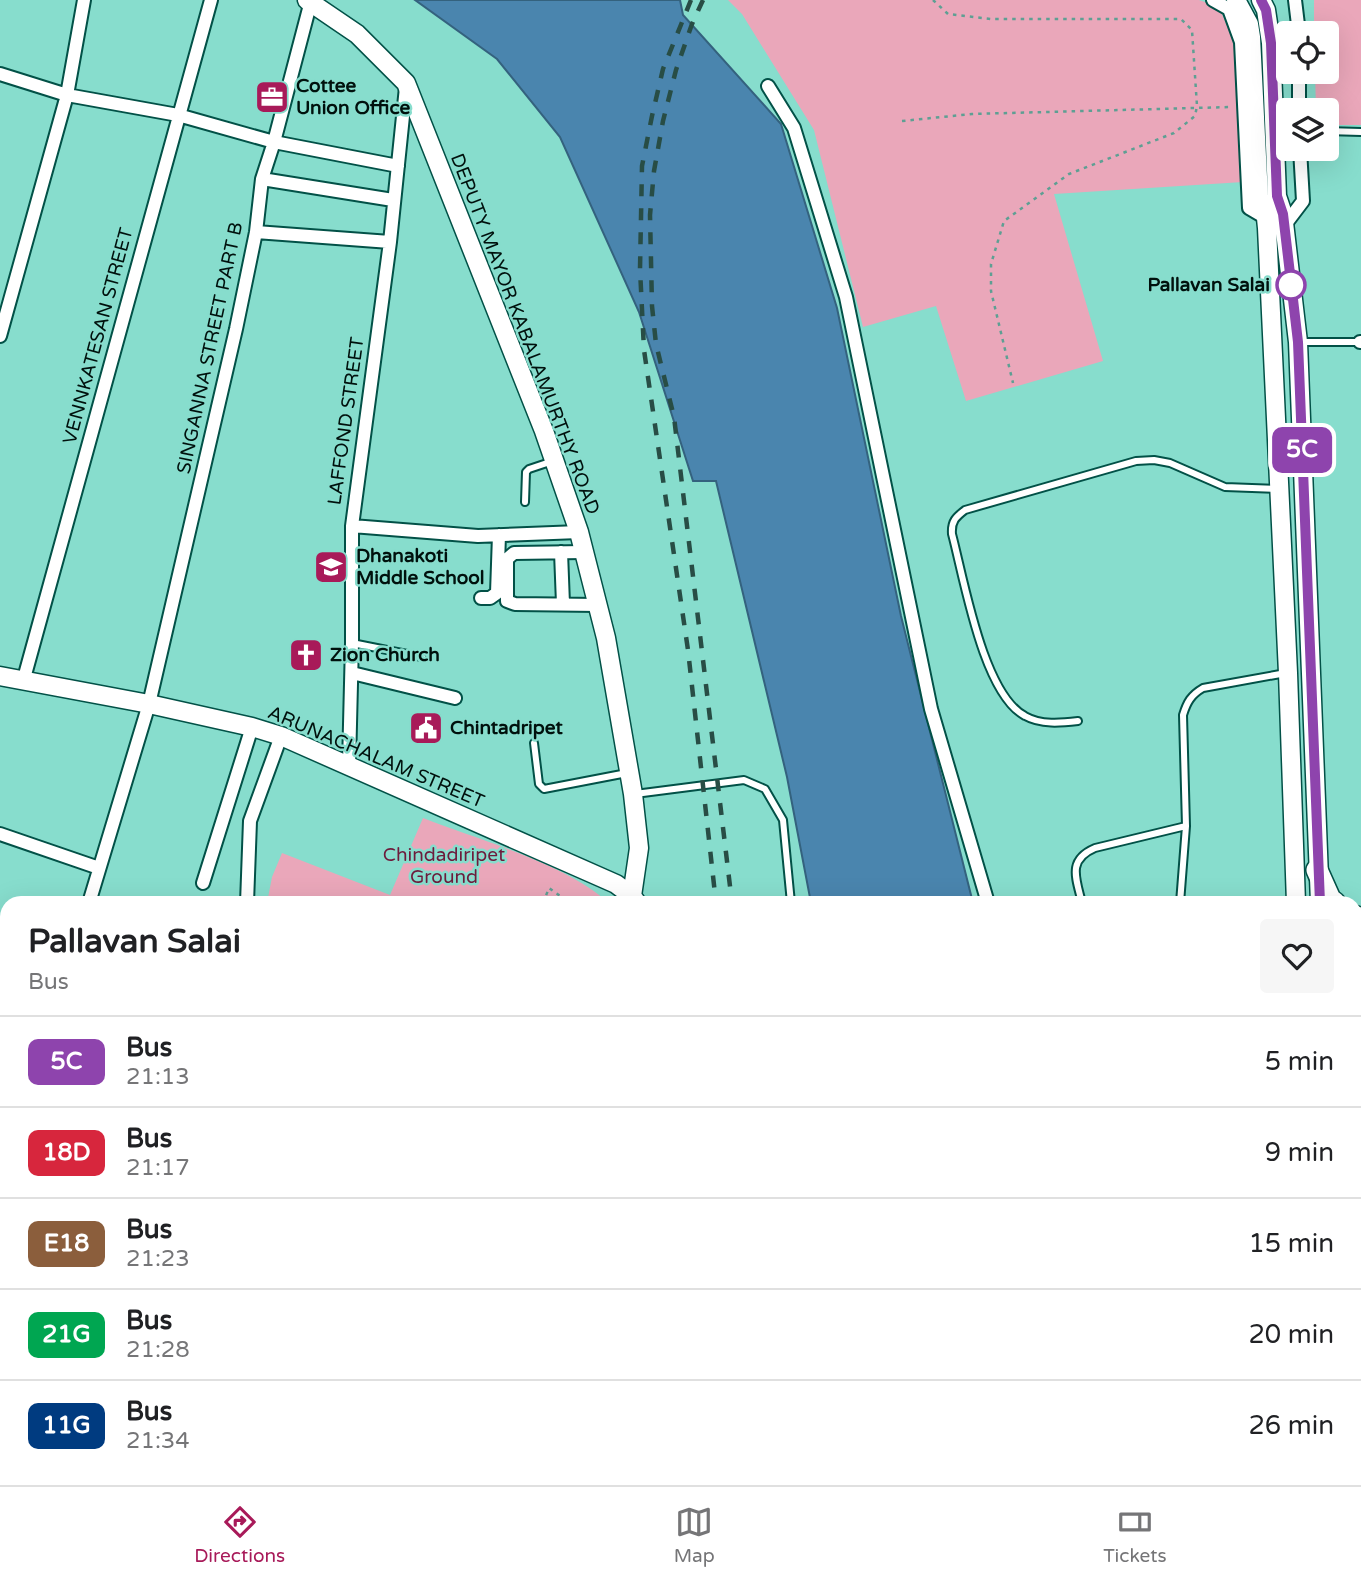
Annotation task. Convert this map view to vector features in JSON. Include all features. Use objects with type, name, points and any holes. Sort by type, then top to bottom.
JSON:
[{"type":"main road","points":[[1236,0],[1249,24],[1268,196],[1298,342],[1319,896]]},
{"type":"main road","points":[[1261,0],[1266,10],[1271,43],[1268,196]]},
{"type":"main road","name":"DEPUTY MAYOR KABALAMURTHY ROAD","points":[[309,1],[356,34],[406,83],[554,460],[579,532],[606,638],[633,794],[639,848],[634,896]]},
{"type":"main road","points":[[1273,224],[1279,489],[1296,896]]},
{"type":"main road","name":"ARUNACHALAM STREET","points":[[0,676],[149,704],[281,736],[616,884],[630,896]]},
{"type":"main road","points":[[1317,870],[1329,896]]},
{"type":"street","points":[[0,336],[68,95],[84,0]]},
{"type":"street","name":"VENNKATESAN STREET","points":[[23,682],[211,0]]},
{"type":"street","points":[[1213,0],[1229,9],[1241,42],[1249,208],[1273,224],[1303,201],[1301,161]]},
{"type":"street","points":[[1295,0],[1297,21]]},
{"type":"street","name":"SINGANNA STREET PART B","points":[[91,896],[149,704],[236,329],[256,232],[262,179],[274,142],[309,1]]},
{"type":"street","points":[[0,74],[68,95],[178,115],[274,142],[398,166]]},
{"type":"street","name":"LAFFOND STREET","points":[[349,765],[352,526],[390,242],[406,83]]},
{"type":"street","points":[[768,86],[794,128],[846,298],[931,709],[986,896]]},
{"type":"street","points":[[262,179],[393,200]]},
{"type":"street","points":[[256,232],[390,242]]},
{"type":"street","points":[[352,526],[478,536],[579,532]]},
{"type":"street","points":[[481,598],[490,598],[497,593],[499,535]]},
{"type":"street","points":[[584,552],[514,552],[509,555],[507,601],[515,604],[598,605]]},
{"type":"street","points":[[561,552],[563,604]]},
{"type":"street","points":[[352,673],[455,698]]},
{"type":"street","points":[[203,883],[252,727]]},
{"type":"street","points":[[247,896],[250,821],[281,736]]},
{"type":"street","points":[[0,834],[99,868]]},
{"type":"lane","points":[[1339,131],[1361,132]]},
{"type":"lane","points":[[1298,342],[1361,342]]},
{"type":"lane","points":[[525,502],[528,468],[554,460]]},
{"type":"lane","points":[[1078,721],[1056,723],[1037,721],[1024,716],[1011,704],[998,685],[978,635],[952,534],[956,517],[965,510],[1136,461],[1170,463],[1225,487],[1279,489]]},
{"type":"lane","points":[[352,643],[422,657]]},
{"type":"lane","points":[[1181,896],[1186,826],[1183,715],[1187,702],[1203,688],[1288,673]]},
{"type":"lane","points":[[534,743],[539,783],[544,789],[629,772]]},
{"type":"lane","points":[[633,794],[744,780],[765,789],[783,820],[790,896]]},
{"type":"lane","points":[[1080,896],[1075,872],[1082,853],[1186,826]]},
{"type":"path","points":[[933,0],[947,14],[991,19],[1181,19],[1192,30],[1197,106],[1195,116],[1174,133],[1069,174],[1004,221],[991,264],[991,291],[1013,383]]},
{"type":"path","points":[[902,121],[972,114],[1197,106],[1244,107]]},
{"type":"path","points":[[546,896],[549,888],[560,896]]},
{"type":"green space","points":[[728,0],[1199,0],[1219,7],[1235,45],[1243,182],[1054,194],[1103,361],[966,401],[936,306],[863,327],[814,130],[742,14]]},
{"type":"green space","points":[[1314,0],[1361,0],[1361,125],[1339,125],[1339,98],[1316,98],[1315,84],[1339,84],[1339,21],[1314,21]]},
{"type":"green space","name":"Chindadiripet Ground","points":[[423,818],[546,864],[600,896],[268,896],[272,877],[282,853],[390,895]]},
{"type":"water","points":[[415,0],[680,0],[683,15],[781,124],[837,308],[901,616],[971,896],[810,896],[787,777],[716,481],[693,481],[639,312],[560,137],[497,59]]},
{"type":"railway","points":[[691,0],[663,69],[642,166],[640,269],[644,350],[688,650],[715,896]]},
{"type":"railway","points":[[703,0],[676,70],[654,171],[650,215],[652,306],[656,344],[674,417],[731,896]]},
{"type":"bus line","name":"5C","points":[[1261,0],[1266,10],[1271,43],[1277,196],[1283,214],[1298,342],[1319,896]]},
{"type":"place","name":"Cottee Union Office","points":[[272,97]]},
{"type":"place","name":"Pallavan Salai","points":[[1291,285]]},
{"type":"place","name":"Dhanakoti Middle School","points":[[331,567]]},
{"type":"place","name":"Zion Church","points":[[306,655]]},
{"type":"place","name":"Chintadripet","points":[[426,728]]}]
